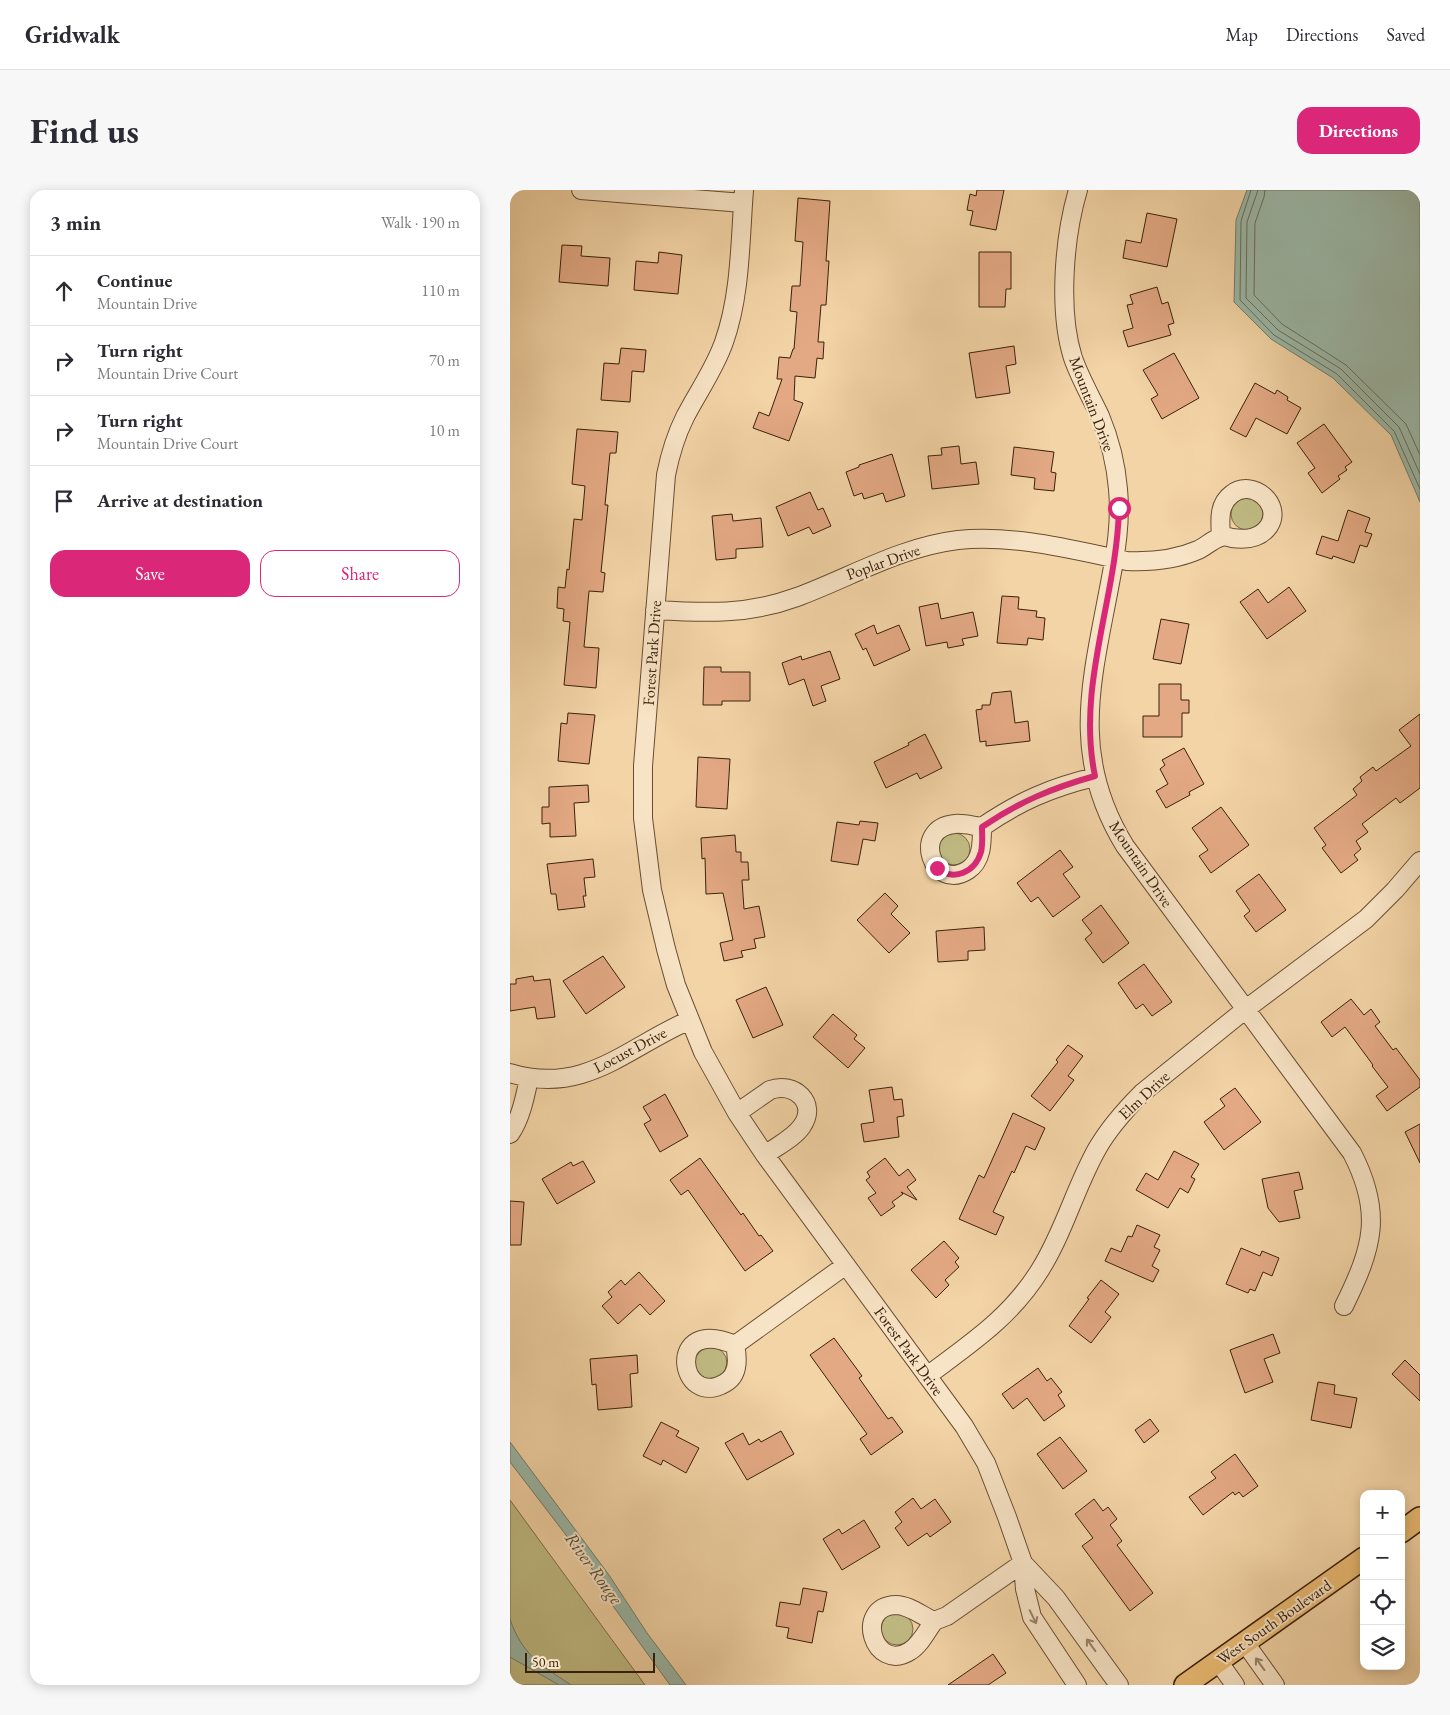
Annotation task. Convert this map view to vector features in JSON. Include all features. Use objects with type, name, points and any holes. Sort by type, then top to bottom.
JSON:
[{"type":"main road","points":[[1405,1529],[1420,1518]]},
{"type":"main road","name":"West South Boulevard","points":[[1185,1685],[1360,1561]]},
{"type":"street","points":[[581,190],[744,196]]},
{"type":"street","name":"Mountain Drive","points":[[1078,190],[1068,245],[1064,298],[1066,327],[1074,359],[1100,417],[1112,453],[1116,472],[1119,508],[1115,558],[1091,686],[1089,737],[1095,776],[1103,802],[1125,846],[1352,1152],[1362,1173],[1371,1207],[1368,1246],[1360,1274],[1344,1306]]},
{"type":"street","name":"Forest Park Drive","points":[[744,196],[736,293],[730,321],[716,362],[684,418],[670,456],[664,494],[643,766],[643,818],[652,890],[676,985],[707,1060],[737,1113],[765,1155],[964,1426],[986,1463],[1023,1563],[1025,1590],[1032,1617],[1077,1685]]},
{"type":"street","name":"Poplar Drive","points":[[655,610],[705,613],[754,609],[797,597],[884,559],[908,551],[958,540],[1008,540],[1143,562],[1172,558],[1196,551],[1222,536]]},
{"type":"street","points":[[982,827],[1010,808],[1044,792],[1095,776]]},
{"type":"street","name":"Elm Drive","points":[[927,1376],[993,1326],[1025,1293],[1048,1256],[1096,1150],[1117,1119],[1142,1093],[1246,1009],[1366,919],[1420,861]]},
{"type":"street","name":"Locust Drive","points":[[510,1073],[529,1078],[566,1078],[586,1074],[605,1066],[666,1030],[690,1020]]},
{"type":"street","points":[[510,1134],[524,1100],[529,1078]]},
{"type":"street","points":[[737,1113],[770,1090],[776,1088],[792,1089],[804,1099],[807,1106],[807,1115],[803,1125],[798,1131],[765,1155]]},
{"type":"street","points":[[735,1346],[846,1265]]},
{"type":"street","points":[[934,1622],[947,1616],[1023,1563]]},
{"type":"street","name":"Forest Park Drive","points":[[1023,1563],[1056,1598],[1119,1685]]},
{"type":"street","points":[[1245,1643],[1275,1685]]},
{"type":"street","points":[[1218,1661],[1235,1685]]},
{"type":"shaded area","points":[[1247,498],[1258,503],[1263,514],[1258,525],[1247,530],[1236,525],[1231,514],[1236,503]]},
{"type":"shaded area","points":[[954,833],[960,834],[965,838],[969,843],[969,855],[965,860],[960,864],[954,865],[948,864],[943,860],[939,855],[938,849],[939,843],[943,838],[948,834]]},
{"type":"shaded area","points":[[711,1347],[717,1348],[722,1352],[726,1357],[726,1369],[722,1374],[717,1378],[711,1379],[705,1378],[700,1374],[696,1369],[695,1363],[696,1357],[700,1352],[705,1348]]},
{"type":"shaded area","points":[[510,1500],[645,1685],[510,1685]]},
{"type":"shaded area","points":[[897,1613],[903,1614],[908,1618],[912,1623],[912,1635],[908,1640],[903,1644],[897,1645],[891,1644],[886,1640],[882,1635],[881,1629],[882,1623],[886,1618],[891,1614]]},
{"type":"water","points":[[1247,190],[1420,190],[1420,502],[1391,435],[1333,378],[1271,339],[1234,302],[1236,220]]},
{"type":"water","name":"River Rouge","points":[[510,1442],[609,1575],[647,1633],[686,1685],[670,1685],[613,1606],[592,1569],[510,1462]]},
{"type":"water","points":[[510,1619],[520,1642],[534,1658],[571,1685],[559,1685],[510,1657]]},
{"type":"building","points":[[977,190],[1004,190],[996,230],[970,225],[973,211],[967,210],[970,194],[976,196]]},
{"type":"building","points":[[798,198],[830,201],[826,261],[829,261],[826,305],[821,305],[818,342],[824,342],[823,359],[817,358],[815,378],[795,376],[794,400],[803,403],[789,441],[753,428],[759,412],[769,416],[782,379],[777,379],[779,357],[790,358],[794,349],[797,312],[790,311],[792,286],[800,286],[803,242],[795,241]]},
{"type":"building","points":[[1147,213],[1177,219],[1167,267],[1123,258],[1126,240],[1141,243]]},
{"type":"building","points":[[562,245],[582,246],[581,256],[610,258],[608,286],[559,282]]},
{"type":"building","points":[[659,252],[682,255],[678,294],[634,290],[636,261],[658,263]]},
{"type":"building","points":[[979,252],[1011,252],[1011,289],[1006,289],[1005,307],[979,307]]},
{"type":"building","points":[[1157,287],[1162,304],[1168,302],[1174,323],[1168,325],[1171,335],[1128,347],[1123,331],[1133,328],[1127,305],[1133,304],[1130,295]]},
{"type":"building","points":[[1014,346],[1016,364],[1006,366],[1010,393],[976,398],[969,353]]},
{"type":"building","points":[[621,348],[646,350],[644,372],[632,371],[630,402],[601,400],[604,363],[619,364]]},
{"type":"building","points":[[1174,353],[1199,398],[1162,419],[1151,399],[1158,395],[1143,370]]},
{"type":"building","points":[[1255,383],[1275,394],[1277,390],[1288,397],[1287,400],[1301,408],[1287,434],[1256,418],[1246,437],[1230,429]]},
{"type":"building","points":[[1324,424],[1352,462],[1345,467],[1347,470],[1338,476],[1340,479],[1322,493],[1308,473],[1315,468],[1297,443]]},
{"type":"building","points":[[577,429],[618,432],[616,453],[610,453],[605,505],[608,505],[601,572],[605,573],[603,592],[589,591],[584,647],[599,648],[596,688],[564,685],[570,622],[563,621],[564,609],[557,608],[558,587],[565,588],[567,569],[569,570],[574,519],[582,520],[585,486],[572,484]]},
{"type":"building","points":[[959,446],[961,464],[976,462],[979,484],[932,489],[928,456],[942,455],[941,448]]},
{"type":"building","points":[[1014,447],[1054,452],[1051,472],[1056,473],[1054,491],[1034,489],[1035,478],[1011,475]]},
{"type":"building","points":[[892,454],[905,496],[886,502],[883,493],[864,499],[862,493],[854,496],[846,472],[859,467],[859,465]]},
{"type":"building","points":[[810,492],[818,510],[823,508],[831,526],[813,534],[809,527],[788,536],[776,507]]},
{"type":"building","points":[[1348,510],[1370,518],[1365,532],[1372,534],[1367,547],[1360,545],[1354,563],[1333,556],[1332,559],[1316,554],[1322,536],[1338,541]]},
{"type":"building","points":[[732,514],[733,521],[761,518],[763,547],[736,549],[736,558],[716,560],[712,516]]},
{"type":"building","points":[[1289,587],[1306,611],[1267,639],[1240,602],[1258,589],[1268,603]]},
{"type":"building","points":[[1002,596],[1019,597],[1018,609],[1037,611],[1036,617],[1045,618],[1043,640],[1028,638],[1027,645],[997,643]]},
{"type":"building","points":[[938,603],[941,619],[973,612],[978,636],[962,639],[964,645],[948,648],[947,642],[926,646],[919,607]]},
{"type":"building","points":[[1161,619],[1189,624],[1181,664],[1153,659]]},
{"type":"building","points":[[874,625],[877,634],[899,625],[910,650],[874,666],[866,648],[863,650],[855,634]]},
{"type":"building","points":[[830,651],[840,679],[821,686],[826,701],[813,706],[804,679],[789,685],[782,663],[801,656],[802,660]]},
{"type":"building","points":[[704,667],[721,667],[721,672],[750,672],[750,701],[722,701],[722,705],[703,705]]},
{"type":"building","points":[[1159,684],[1181,684],[1181,700],[1189,700],[1189,713],[1182,713],[1182,737],[1143,737],[1143,716],[1159,716]]},
{"type":"building","points":[[1011,691],[1015,723],[1028,721],[1030,741],[986,746],[986,741],[980,742],[976,710],[982,709],[982,705],[990,705],[992,693]]},
{"type":"building","points":[[568,713],[595,715],[589,764],[558,761],[561,723],[567,724]]},
{"type":"building","points":[[1420,714],[1420,788],[1400,803],[1396,798],[1362,824],[1368,832],[1356,841],[1361,849],[1354,855],[1358,860],[1341,873],[1322,848],[1326,845],[1314,828],[1357,795],[1353,789],[1362,781],[1360,777],[1373,767],[1376,771],[1411,746],[1399,730]]},
{"type":"building","points":[[925,734],[942,768],[920,779],[917,773],[886,788],[874,762],[909,745],[908,743]]},
{"type":"building","points":[[1184,748],[1204,784],[1189,792],[1190,795],[1166,808],[1156,791],[1168,784],[1160,769],[1165,765],[1162,760]]},
{"type":"building","points":[[698,757],[730,759],[727,809],[696,807]]},
{"type":"building","points":[[588,785],[589,802],[574,803],[576,836],[550,837],[550,823],[542,824],[542,807],[549,807],[549,787]]},
{"type":"building","points":[[1221,807],[1249,845],[1211,873],[1199,856],[1208,850],[1192,828]]},
{"type":"building","points":[[860,821],[878,823],[875,841],[863,839],[858,865],[831,861],[837,822],[859,825]]},
{"type":"building","points":[[735,835],[736,852],[741,852],[741,862],[748,862],[749,880],[742,880],[744,909],[759,906],[765,937],[754,939],[756,948],[741,951],[743,957],[724,961],[720,943],[733,940],[723,893],[706,894],[705,858],[702,859],[701,838]]},
{"type":"building","points":[[1060,850],[1073,867],[1063,874],[1080,897],[1053,917],[1038,897],[1031,902],[1017,883]]},
{"type":"building","points":[[593,859],[595,877],[584,878],[586,896],[583,896],[585,907],[558,910],[556,894],[551,894],[547,864]]},
{"type":"building","points":[[1259,874],[1286,910],[1256,932],[1244,916],[1250,911],[1236,891]]},
{"type":"building","points":[[885,893],[898,906],[891,914],[910,933],[889,953],[857,920]]},
{"type":"building","points":[[1101,905],[1129,943],[1103,963],[1085,939],[1092,933],[1082,920]]},
{"type":"building","points":[[984,927],[985,950],[968,951],[968,960],[938,962],[936,931]]},
{"type":"building","points":[[603,956],[625,987],[586,1014],[563,981]]},
{"type":"building","points":[[1144,964],[1172,1002],[1152,1016],[1143,1004],[1136,1009],[1118,983]]},
{"type":"building","points":[[533,976],[534,981],[550,979],[555,1017],[537,1019],[535,1007],[510,1011],[510,984],[516,984],[516,979]]},
{"type":"building","points":[[766,987],[783,1025],[753,1038],[736,1000]]},
{"type":"building","points":[[1351,999],[1364,1015],[1371,1009],[1380,1022],[1375,1026],[1393,1050],[1396,1048],[1420,1080],[1420,1087],[1387,1111],[1376,1096],[1388,1087],[1345,1027],[1332,1037],[1321,1022]]},
{"type":"building","points":[[833,1014],[857,1035],[854,1039],[865,1048],[848,1068],[813,1037]]},
{"type":"building","points":[[1068,1045],[1083,1056],[1068,1076],[1074,1080],[1050,1111],[1031,1096],[1058,1062],[1056,1060]]},
{"type":"building","points":[[892,1087],[894,1100],[902,1099],[904,1116],[897,1117],[899,1137],[864,1142],[861,1124],[874,1122],[869,1090]]},
{"type":"building","points":[[1235,1088],[1261,1122],[1224,1150],[1204,1122],[1225,1106],[1220,1099]]},
{"type":"building","points":[[665,1094],[688,1136],[660,1152],[644,1124],[651,1120],[643,1107]]},
{"type":"building","points":[[1013,1113],[1045,1128],[1035,1150],[1026,1146],[993,1212],[1004,1217],[996,1235],[959,1219],[979,1175],[984,1178]]},
{"type":"building","points":[[1420,1124],[1420,1163],[1405,1132]]},
{"type":"building","points":[[1174,1151],[1199,1164],[1191,1177],[1195,1179],[1188,1193],[1180,1188],[1168,1208],[1136,1190],[1146,1173],[1158,1180]]},
{"type":"building","points":[[700,1158],[741,1215],[743,1213],[759,1236],[761,1235],[773,1251],[745,1271],[688,1190],[681,1195],[670,1180]]},
{"type":"building","points":[[885,1158],[899,1176],[908,1169],[916,1180],[907,1187],[917,1200],[901,1192],[903,1194],[892,1202],[895,1206],[881,1216],[868,1198],[876,1193],[866,1180],[870,1177],[867,1172]]},
{"type":"building","points":[[583,1161],[595,1182],[557,1204],[542,1179],[571,1162],[573,1166]]},
{"type":"building","points":[[1299,1172],[1303,1189],[1294,1191],[1300,1218],[1279,1222],[1268,1208],[1262,1179]]},
{"type":"building","points":[[510,1201],[524,1202],[521,1245],[510,1245]]},
{"type":"building","points":[[1137,1225],[1160,1235],[1154,1247],[1160,1250],[1152,1266],[1159,1270],[1153,1282],[1105,1261],[1111,1248],[1121,1252],[1128,1236],[1132,1237]]},
{"type":"building","points":[[944,1241],[959,1258],[955,1262],[959,1267],[945,1280],[949,1285],[936,1298],[911,1270]]},
{"type":"building","points":[[1241,1248],[1260,1256],[1262,1251],[1279,1258],[1272,1276],[1263,1272],[1255,1291],[1250,1289],[1248,1293],[1226,1284]]},
{"type":"building","points":[[639,1272],[665,1301],[650,1315],[640,1304],[618,1324],[602,1306],[612,1297],[608,1292],[621,1280],[625,1285]]},
{"type":"building","points":[[1101,1280],[1119,1294],[1105,1312],[1111,1317],[1091,1343],[1069,1326]]},
{"type":"building","points":[[1273,1334],[1280,1353],[1264,1359],[1273,1382],[1245,1393],[1230,1350]]},
{"type":"building","points":[[834,1338],[862,1376],[859,1378],[888,1419],[892,1417],[903,1432],[871,1455],[860,1439],[867,1434],[810,1355]]},
{"type":"building","points":[[637,1355],[638,1373],[630,1374],[632,1407],[598,1410],[596,1384],[592,1385],[590,1359]]},
{"type":"building","points":[[1405,1360],[1420,1375],[1420,1401],[1392,1374]]},
{"type":"building","points":[[1038,1368],[1047,1381],[1051,1378],[1062,1392],[1058,1395],[1065,1406],[1044,1421],[1027,1398],[1013,1409],[1002,1394]]},
{"type":"building","points":[[1318,1382],[1335,1385],[1334,1394],[1357,1398],[1351,1428],[1311,1420]]},
{"type":"building","points":[[1150,1419],[1159,1431],[1144,1443],[1135,1430]]},
{"type":"building","points":[[661,1422],[679,1431],[676,1436],[699,1448],[686,1473],[663,1460],[661,1465],[643,1456]]},
{"type":"building","points":[[781,1431],[794,1454],[747,1480],[725,1443],[743,1433],[749,1445],[759,1439],[761,1442]]},
{"type":"building","points":[[1060,1437],[1087,1471],[1063,1489],[1037,1454]]},
{"type":"building","points":[[1235,1454],[1258,1486],[1243,1497],[1239,1492],[1235,1495],[1233,1492],[1203,1515],[1189,1497],[1216,1478],[1211,1472]]},
{"type":"building","points":[[913,1498],[921,1509],[935,1499],[951,1522],[930,1537],[927,1533],[908,1546],[895,1528],[902,1522],[895,1512]]},
{"type":"building","points":[[1094,1499],[1103,1511],[1108,1507],[1117,1519],[1110,1525],[1122,1541],[1117,1545],[1153,1593],[1130,1611],[1082,1546],[1093,1538],[1075,1514]]},
{"type":"building","points":[[864,1520],[880,1547],[842,1570],[823,1539],[839,1529],[842,1534]]},
{"type":"building","points":[[803,1588],[827,1592],[823,1612],[818,1611],[812,1643],[787,1638],[789,1628],[776,1626],[780,1602],[800,1605]]},
{"type":"building","points":[[993,1654],[1006,1673],[988,1685],[948,1685]]},
{"type":"route","points":[[937,868],[943,872],[957,875],[970,869],[980,853],[982,827],[1004,812],[1044,792],[1095,776],[1089,737],[1091,686],[1115,558],[1119,508]]}]
